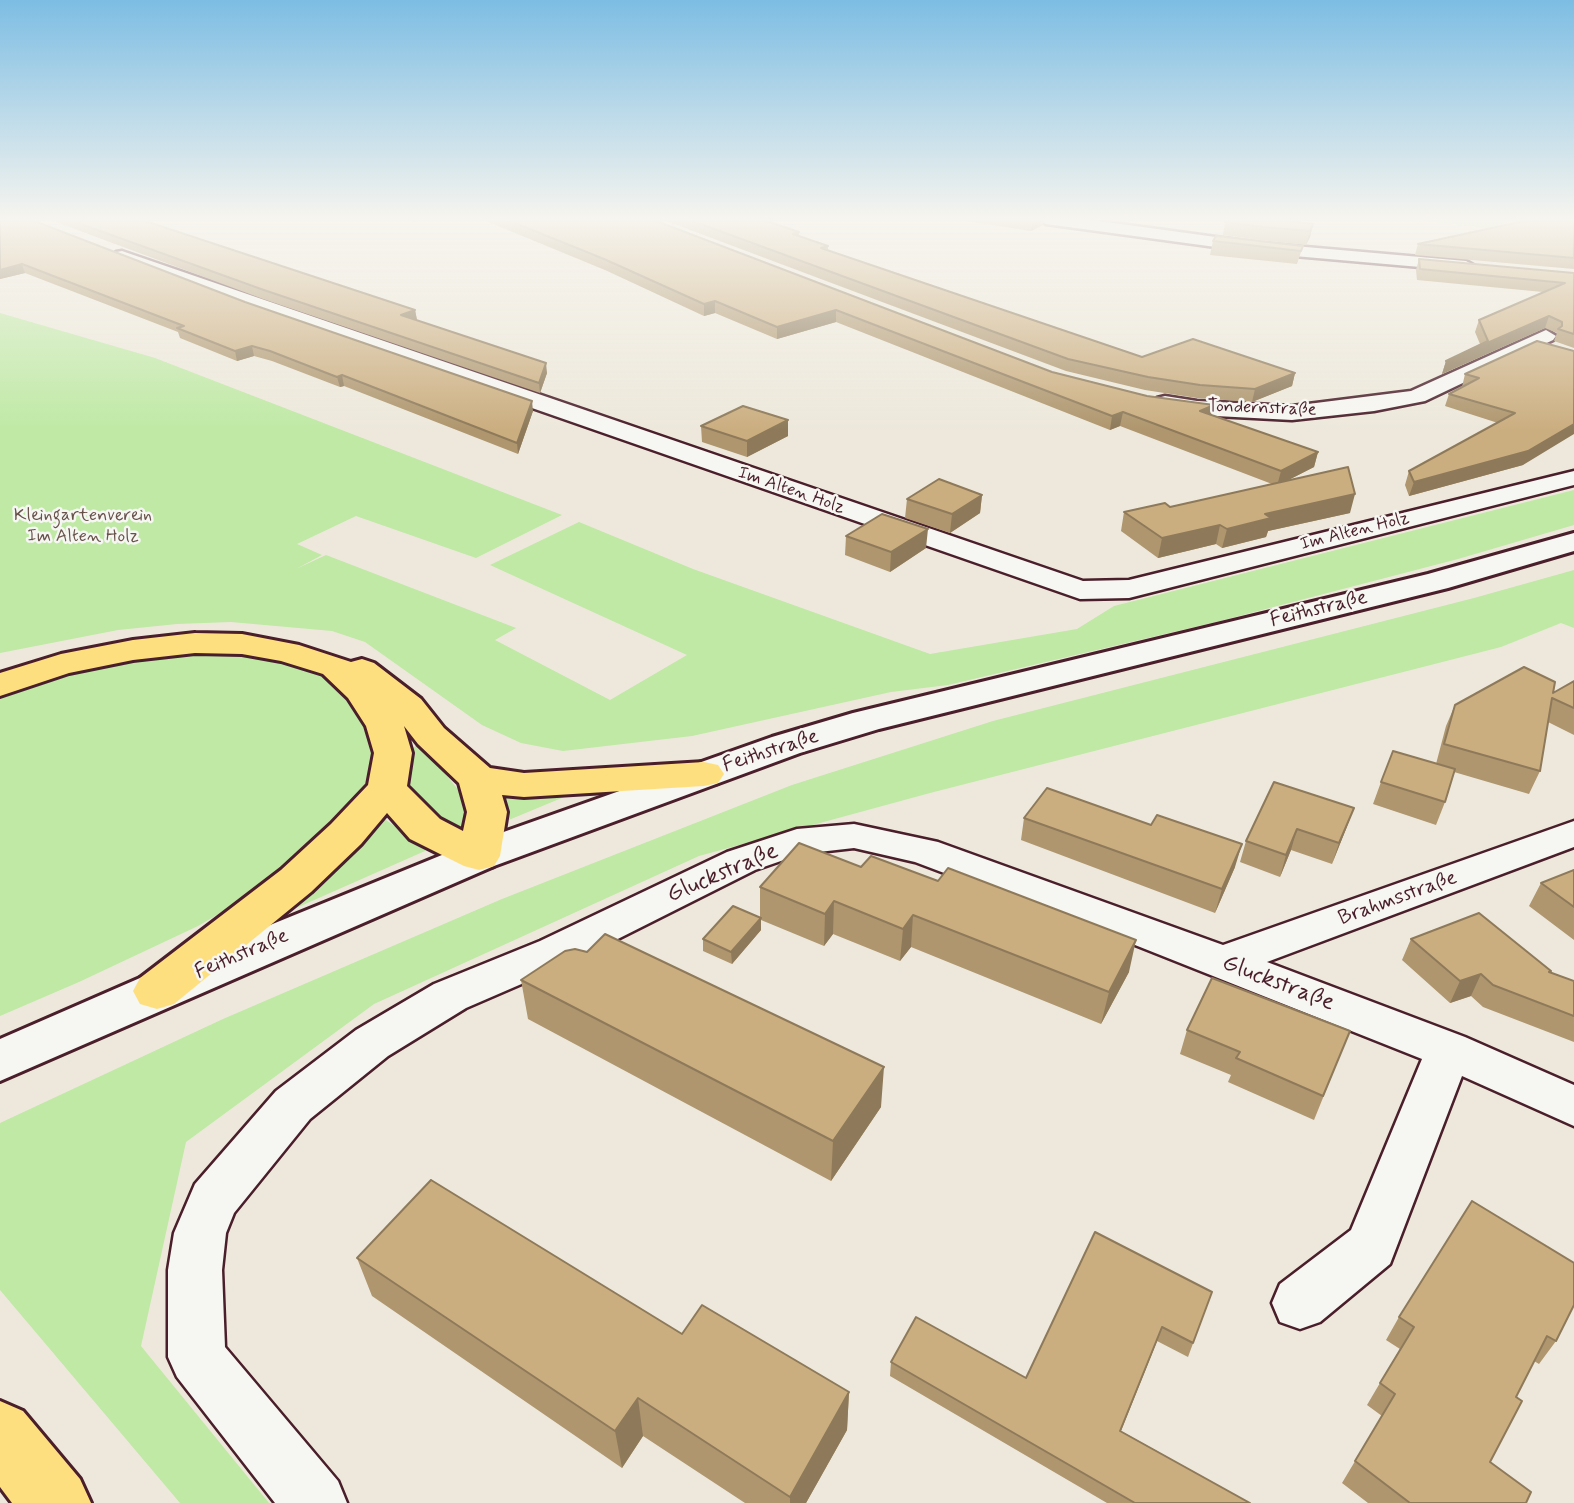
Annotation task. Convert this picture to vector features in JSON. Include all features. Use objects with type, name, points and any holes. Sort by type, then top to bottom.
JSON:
[{"type":"highway","points":[[0,666],[96,646],[212,634],[294,643],[348,660],[408,707],[431,736],[478,779],[486,812],[479,856],[425,829],[387,788]]},
{"type":"highway","points":[[0,685],[61,664],[133,650],[195,643],[242,644],[287,652],[335,667],[362,691],[386,726],[393,752],[387,788],[346,834],[296,881],[157,991]]},
{"type":"highway","points":[[478,779],[524,785],[704,774]]},
{"type":"highway","points":[[0,1434],[56,1503]]},
{"type":"main road","name":"Feithstraße","points":[[0,1061],[157,991],[479,856],[704,774],[866,721],[1343,604],[1574,542]]},
{"type":"street","name":"Im Alten Holz","points":[[212,289],[1080,590],[1129,589],[1574,478]]},
{"type":"street","name":"Tondernstraße","points":[[1145,400],[1258,412],[1325,411],[1417,396],[1537,340],[1563,353]]},
{"type":"street","name":"Brahmsstraße","points":[[1222,962],[1574,833]]},
{"type":"street","name":"Gluckstraße","points":[[316,1503],[197,1357],[195,1270],[200,1233],[213,1200],[293,1105],[372,1043],[450,996],[555,952],[741,861],[797,842],[854,836],[924,851],[1450,1050],[1574,1106]]},
{"type":"street","points":[[1300,1303],[1371,1247],[1450,1050]]},
{"type":"green space","name":"Kleingartenverein Im Alten Holz","points":[[0,313],[155,358],[562,515],[476,558],[356,516],[297,544],[322,555],[296,569],[326,555],[516,628],[495,640],[610,700],[687,655],[490,565],[579,522],[693,569],[930,654],[1077,629],[1114,606],[1574,490],[1574,525],[1458,559],[1216,622],[948,685],[891,692],[692,736],[563,751],[521,743],[482,725],[365,642],[332,631],[231,622],[177,624],[118,630],[0,653]]},
{"type":"green space","points":[[1574,570],[1574,628],[1561,623],[1501,647],[930,793],[699,856],[374,1004],[186,1142],[141,1346],[269,1503],[180,1503],[0,1290],[0,1123],[223,1019],[502,899],[792,785],[993,721]]},
{"type":"green space","points":[[177,650],[275,656],[326,674],[350,690],[374,732],[374,757],[365,784],[350,812],[328,839],[244,899],[198,926],[0,1016],[0,693],[52,674]]},
{"type":"green space","points":[[417,745],[423,747],[465,798],[466,811],[461,831],[458,832],[412,802],[403,778],[412,749]]},
{"type":"green space","points":[[499,794],[559,794],[564,797],[504,822]]},
{"type":"green space","points":[[383,818],[425,847],[425,851],[278,916]]},
{"type":"building","points":[[88,289],[212,289],[532,401],[517,443],[342,375],[337,377],[252,346],[235,351],[177,328],[184,326]]},
{"type":"building","points":[[261,289],[352,289],[415,310],[401,315],[546,363],[539,383]]},
{"type":"building","points":[[671,289],[835,289],[1052,372],[1147,396],[1214,405],[1200,411],[1318,452],[1281,471],[1123,412],[1112,416],[836,310],[777,327],[715,301],[704,304]]},
{"type":"building","points":[[878,289],[942,289],[1142,357],[1193,339],[1295,373],[1255,389],[1200,385],[1148,377],[1068,359]]},
{"type":"building","points":[[1551,289],[1574,289],[1574,334],[1558,329],[1562,322],[1549,316],[1446,361],[1488,341],[1479,320]]},
{"type":"building","points":[[1537,341],[1574,351],[1574,424],[1528,451],[1414,482],[1409,471],[1515,413],[1449,394],[1479,378],[1465,374]]},
{"type":"building","points":[[743,406],[788,420],[747,441],[701,426]]},
{"type":"building","points":[[1348,467],[1355,494],[1265,514],[1271,518],[1227,529],[1220,525],[1162,538],[1124,512],[1165,503],[1170,507]]},
{"type":"building","points":[[939,479],[982,495],[952,514],[907,499]]},
{"type":"building","points":[[882,514],[928,529],[891,552],[846,536]]},
{"type":"building","points":[[1524,667],[1555,682],[1553,693],[1574,681],[1574,708],[1552,698],[1540,771],[1444,744],[1455,705]]},
{"type":"building","points":[[1393,751],[1455,769],[1445,802],[1381,782]]},
{"type":"building","points":[[1274,782],[1354,808],[1339,843],[1297,829],[1286,855],[1246,841]]},
{"type":"building","points":[[1047,788],[1151,825],[1157,815],[1242,844],[1222,889],[1024,818]]},
{"type":"building","points":[[799,843],[861,867],[871,856],[938,881],[948,868],[1136,940],[1109,992],[913,915],[903,929],[834,901],[825,914],[760,887]]},
{"type":"building","points":[[1574,870],[1574,907],[1541,883]]},
{"type":"building","points":[[733,906],[761,918],[731,952],[703,939]]},
{"type":"building","points":[[1479,913],[1551,971],[1549,972],[1574,981],[1574,1016],[1493,985],[1481,974],[1460,981],[1411,939]]},
{"type":"building","points":[[605,934],[884,1067],[833,1141],[521,980],[565,951],[575,949],[587,952]]},
{"type":"building","points":[[1212,978],[1350,1031],[1323,1096],[1236,1058],[1240,1052],[1187,1030]]},
{"type":"building","points":[[431,1180],[682,1334],[702,1305],[849,1392],[790,1497],[638,1398],[615,1431],[357,1258]]},
{"type":"building","points":[[1472,1201],[1574,1263],[1574,1305],[1556,1341],[1547,1336],[1516,1397],[1522,1401],[1490,1462],[1531,1492],[1526,1503],[1410,1503],[1355,1461],[1395,1394],[1380,1383],[1414,1327],[1399,1317]]},
{"type":"building","points":[[1095,1232],[1212,1292],[1193,1343],[1162,1327],[1120,1431],[1250,1503],[1135,1503],[891,1362],[916,1317],[1026,1378]]}]
